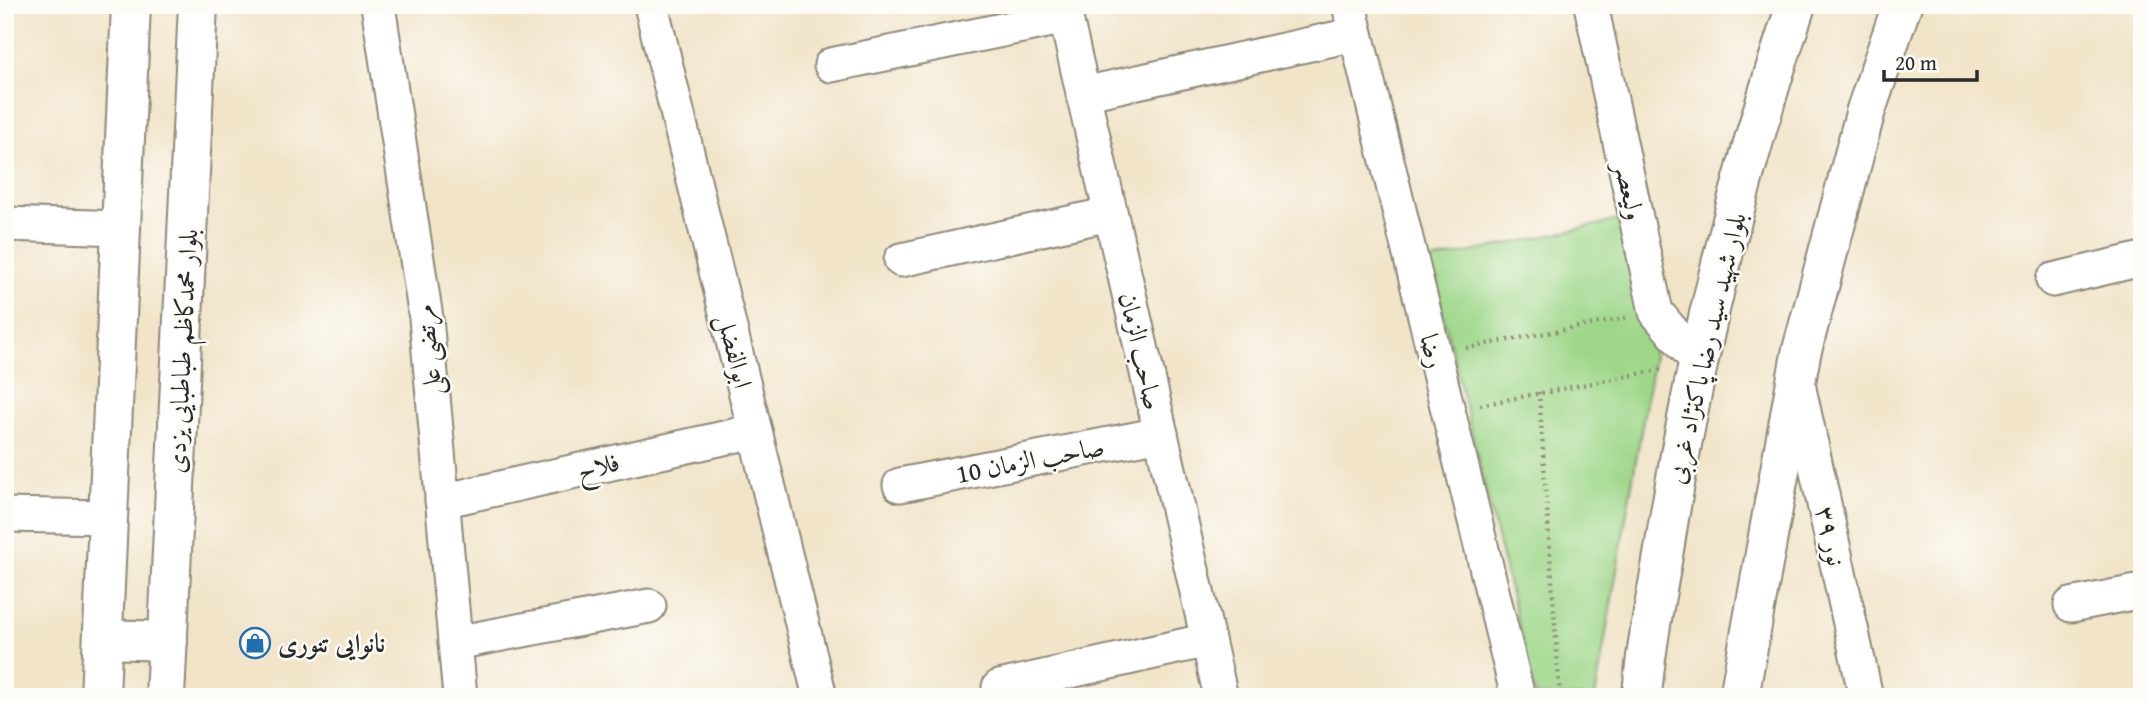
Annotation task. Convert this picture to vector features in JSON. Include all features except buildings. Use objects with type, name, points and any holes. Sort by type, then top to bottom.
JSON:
[{"type":"main road","points":[[100,697],[131,5]]},
{"type":"main road","name":"بلوار محمدکاظم طباطبایی یزدی","points":[[165,697],[198,5]]},
{"type":"main road","name":"بلوار شهید سید رضا پاکنژاد غربی","points":[[1642,697],[1678,460],[1699,363],[1770,81],[1796,5]]},
{"type":"main road","points":[[1739,697],[1796,376],[1866,110],[1902,5]]},
{"type":"main road","points":[[104,639],[168,641]]},
{"type":"street","name":"مرتضی علی","points":[[378,5],[426,318],[460,697]]},
{"type":"street","name":"ابوالفضل","points":[[650,5],[820,697]]},
{"type":"street","name":"ولیعصر","points":[[1591,5],[1656,312],[1699,363]]},
{"type":"street","points":[[831,65],[1064,11]]},
{"type":"street","name":"صاحب الزمان","points":[[1064,11],[1221,697]]},
{"type":"street","points":[[1083,94],[1352,20]]},
{"type":"street","name":"رضا","points":[[1352,20],[1518,697]]},
{"type":"street","points":[[901,260],[1110,214]]},
{"type":"street","points":[[5,225],[122,228]]},
{"type":"street","points":[[2053,280],[2142,259]]},
{"type":"street","name":"نور ۳۹","points":[[1796,376],[1866,697]]},
{"type":"street","name":"فلاح","points":[[442,501],[755,431]]},
{"type":"street","name":"صاحب الزمان 10","points":[[900,485],[1161,434]]},
{"type":"street","points":[[5,515],[109,517]]},
{"type":"street","points":[[2071,605],[2142,591]]},
{"type":"street","points":[[455,643],[649,606]]},
{"type":"street","points":[[999,687],[1208,640]]},
{"type":"path","points":[[1434,354],[1656,312]]},
{"type":"path","points":[[1448,412],[1539,392],[1699,363]]},
{"type":"path","points":[[1539,392],[1560,697]]},
{"type":"green space","points":[[1620,220],[1654,356],[1595,697],[1536,697],[1430,261]]},
{"type":"place","name":"نانوایی تنوری","points":[[255,643]]}]
